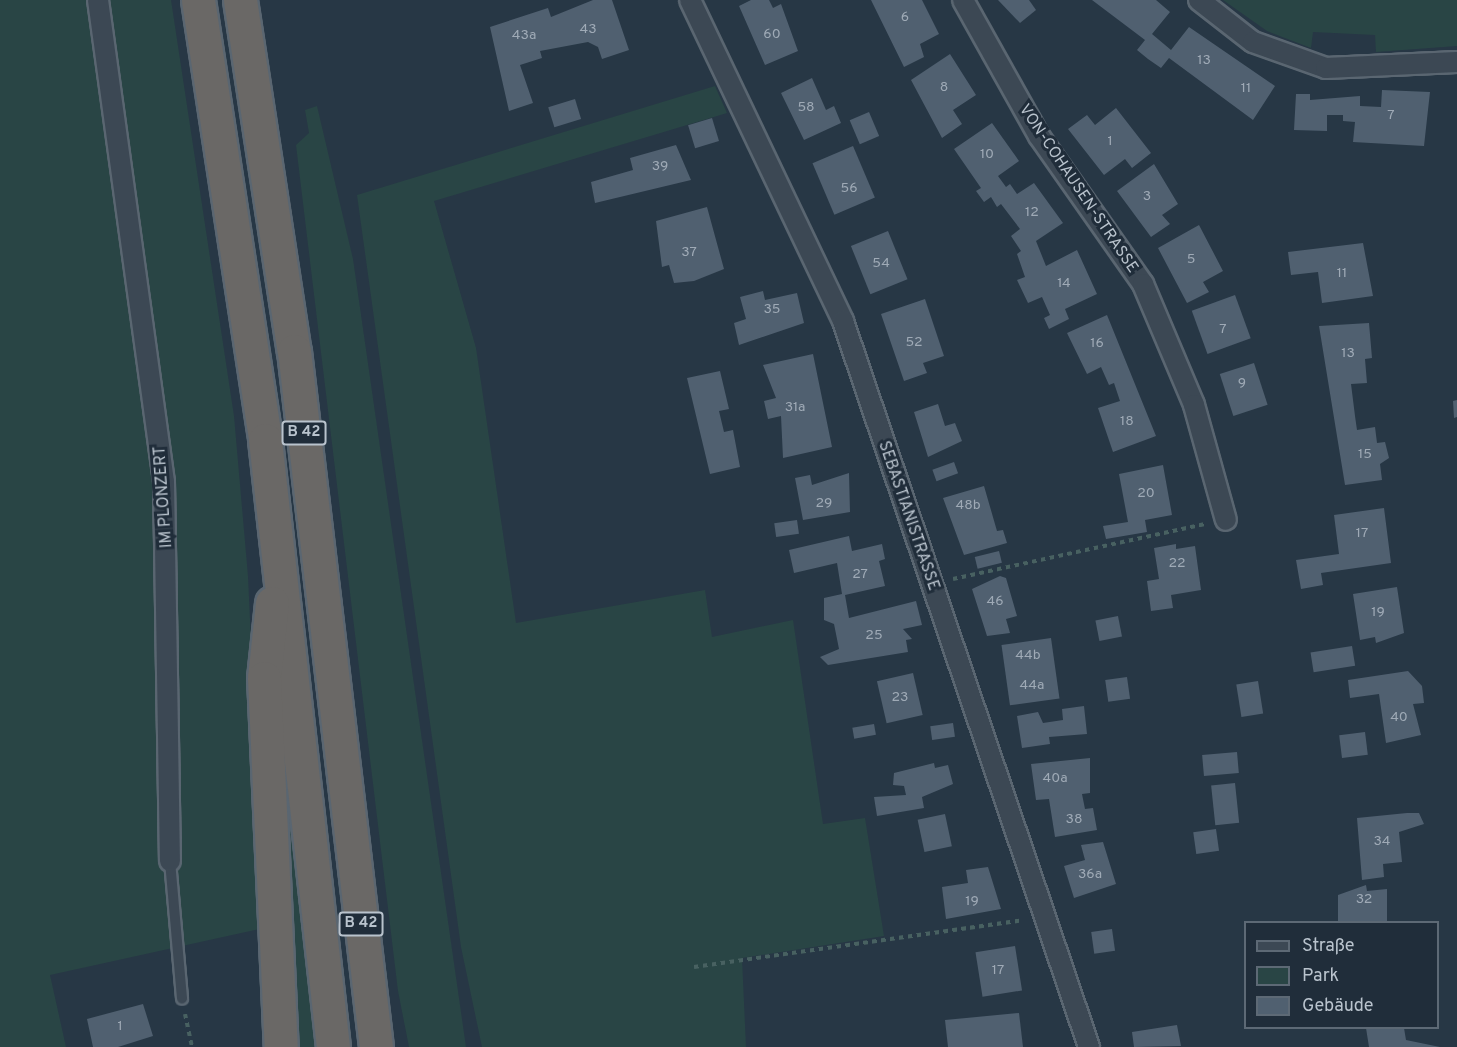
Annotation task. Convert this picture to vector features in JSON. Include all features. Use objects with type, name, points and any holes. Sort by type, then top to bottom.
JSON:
[{"type":"highway","name":"B 42","points":[[198,0],[248,307],[278,550],[333,1047]]},
{"type":"highway","name":"B 42","points":[[240,0],[294,351],[376,1047]]},
{"type":"highway","points":[[278,550],[264,678],[281,1047]]},
{"type":"highway","points":[[368,980],[395,1047]]},
{"type":"street","name":"IM PLONZERT","points":[[98,0],[164,482],[170,861]]},
{"type":"street","name":"SEBASTIANISTRASSE","points":[[690,0],[825,278],[932,584],[1089,1047]]},
{"type":"street","name":"VON-COHAUSEN-STRASSE","points":[[963,0],[1039,136],[1143,284],[1194,405],[1226,520]]},
{"type":"street","points":[[1199,0],[1253,42],[1326,68],[1457,62]]},
{"type":"lane","name":"IM PLONZERT","points":[[170,861],[182,998]]},
{"type":"path","points":[[932,584],[1226,520]]},
{"type":"path","points":[[694,967],[1046,917]]},
{"type":"path","points":[[182,998],[192,1047]]},
{"type":"green space","points":[[0,0],[171,0],[234,416],[248,576],[264,928],[50,975],[66,1047],[0,1047]]},
{"type":"green space","points":[[1223,0],[1457,0],[1457,46],[1376,52],[1375,35],[1313,32],[1311,48],[1267,31]]},
{"type":"green space","points":[[715,86],[727,113],[434,201],[476,348],[516,623],[705,590],[712,637],[793,620],[823,824],[865,818],[884,936],[742,958],[746,1047],[482,1047],[461,947],[357,195]]},
{"type":"green space","points":[[317,106],[353,259],[466,1047],[409,1047],[398,991],[296,145],[309,133],[305,110]]},
{"type":"green space","points":[[288,816],[294,820],[321,1047],[295,1047]]},
{"type":"building","points":[[593,0],[612,0],[629,50],[602,59],[598,47],[588,42],[540,51],[542,58],[520,65],[533,103],[509,111],[490,27],[548,8],[551,17]]},
{"type":"building","points":[[751,0],[769,0],[773,8],[781,4],[798,51],[765,65],[739,6]]},
{"type":"building","points":[[871,0],[922,0],[939,34],[920,44],[924,57],[904,67]]},
{"type":"building","points":[[998,0],[1029,0],[1036,10],[1020,23]]},
{"type":"building","points":[[1092,0],[1156,0],[1170,12],[1152,34],[1171,50],[1189,27],[1275,86],[1253,120],[1169,58],[1161,68],[1148,59],[1137,50],[1145,40]]},
{"type":"building","points":[[950,54],[976,95],[953,110],[962,124],[942,138],[911,80]]},
{"type":"building","points":[[812,78],[826,110],[834,106],[841,123],[804,140],[781,93]]},
{"type":"building","points":[[1382,90],[1430,92],[1424,146],[1353,142],[1355,122],[1343,121],[1343,115],[1327,115],[1327,131],[1294,130],[1296,94],[1310,94],[1310,100],[1360,96],[1360,106],[1381,107]]},
{"type":"building","points":[[575,99],[581,119],[554,127],[548,107]]},
{"type":"building","points":[[1116,108],[1151,153],[1132,168],[1125,159],[1104,175],[1068,129],[1087,115],[1095,125]]},
{"type":"building","points":[[869,112],[879,136],[860,144],[850,120]]},
{"type":"building","points":[[712,118],[719,141],[695,148],[688,125]]},
{"type":"building","points":[[992,123],[1019,161],[998,176],[1006,187],[1010,184],[1017,194],[1034,183],[1063,223],[1036,241],[1046,266],[1077,250],[1097,294],[1065,309],[1069,319],[1049,329],[1044,318],[1050,315],[1042,297],[1028,303],[1017,280],[1025,277],[1017,254],[1021,251],[1011,236],[1020,229],[1001,204],[997,207],[991,197],[984,202],[976,191],[981,188],[954,149]]},
{"type":"building","points":[[676,145],[691,180],[595,203],[591,182],[633,170],[630,158]]},
{"type":"building","points":[[853,146],[875,198],[834,215],[812,163]]},
{"type":"building","points":[[1154,164],[1178,204],[1162,215],[1170,224],[1151,237],[1117,191]]},
{"type":"building","points":[[707,207],[724,269],[694,281],[674,283],[669,265],[662,267],[656,221]]},
{"type":"building","points":[[1199,225],[1223,271],[1203,282],[1209,292],[1187,303],[1158,248]]},
{"type":"building","points":[[888,231],[907,279],[870,294],[851,246]]},
{"type":"building","points":[[1363,243],[1373,296],[1322,303],[1318,272],[1291,275],[1288,252]]},
{"type":"building","points":[[763,291],[765,300],[797,293],[804,323],[739,345],[734,323],[746,319],[740,297]]},
{"type":"building","points":[[1235,295],[1251,338],[1208,354],[1192,311]]},
{"type":"building","points":[[925,299],[944,356],[923,363],[927,373],[904,381],[881,314]]},
{"type":"building","points":[[1107,315],[1156,436],[1113,452],[1098,408],[1120,401],[1114,383],[1109,385],[1101,367],[1087,374],[1067,333]]},
{"type":"building","points":[[1369,323],[1372,358],[1365,359],[1367,383],[1351,384],[1357,430],[1375,427],[1377,443],[1385,442],[1389,458],[1380,464],[1382,480],[1345,485],[1319,326]]},
{"type":"building","points":[[813,354],[832,447],[783,458],[781,416],[768,419],[764,401],[776,398],[763,365]]},
{"type":"building","points":[[1254,363],[1268,405],[1233,416],[1220,374]]},
{"type":"building","points":[[720,371],[729,409],[719,411],[724,432],[733,430],[740,467],[710,474],[687,378]]},
{"type":"building","points":[[1457,400],[1457,417],[1454,418],[1453,401]]},
{"type":"building","points":[[938,404],[945,426],[955,423],[962,441],[928,457],[914,412]]},
{"type":"building","points":[[954,462],[958,473],[936,481],[932,470]]},
{"type":"building","points":[[1163,465],[1172,515],[1145,520],[1147,532],[1106,539],[1103,526],[1128,522],[1119,474]]},
{"type":"building","points":[[849,473],[850,512],[803,520],[795,478],[810,475],[812,485]]},
{"type":"building","points":[[984,486],[997,531],[1003,530],[1007,543],[964,555],[943,498]]},
{"type":"building","points":[[1384,508],[1391,563],[1321,573],[1323,585],[1301,589],[1296,560],[1339,554],[1334,515]]},
{"type":"building","points":[[797,520],[799,534],[776,537],[774,523]]},
{"type":"building","points":[[849,536],[852,551],[882,544],[885,559],[879,561],[885,586],[845,595],[849,618],[916,601],[922,625],[903,629],[912,639],[906,640],[908,652],[828,665],[820,657],[839,649],[834,624],[824,620],[824,598],[842,594],[837,563],[794,573],[789,550]]},
{"type":"building","points":[[1176,544],[1176,549],[1195,546],[1201,590],[1171,595],[1173,608],[1151,611],[1147,581],[1159,579],[1154,548]]},
{"type":"building","points":[[999,551],[1002,563],[978,569],[975,557]]},
{"type":"building","points":[[1000,576],[1006,578],[1017,616],[1006,619],[1010,633],[987,636],[972,589]]},
{"type":"building","points":[[1397,587],[1404,633],[1376,643],[1375,637],[1360,640],[1353,594]]},
{"type":"building","points":[[1118,616],[1122,637],[1099,641],[1095,620]]},
{"type":"building","points":[[1051,638],[1059,698],[1010,705],[1001,645]]},
{"type":"building","points":[[1352,646],[1355,666],[1314,672],[1311,653]]},
{"type":"building","points":[[1408,671],[1422,686],[1424,703],[1413,704],[1421,735],[1386,743],[1379,694],[1350,698],[1348,680]]},
{"type":"building","points":[[913,673],[923,715],[887,723],[877,681]]},
{"type":"building","points":[[1127,677],[1130,699],[1108,702],[1105,680]]},
{"type":"building","points":[[1258,681],[1263,714],[1241,717],[1236,684]]},
{"type":"building","points":[[1084,706],[1087,734],[1049,737],[1050,744],[1022,748],[1017,716],[1038,712],[1043,723],[1063,720],[1062,709]]},
{"type":"building","points":[[953,723],[955,737],[932,740],[930,726]]},
{"type":"building","points":[[874,724],[876,735],[854,739],[852,728]]},
{"type":"building","points":[[1365,732],[1368,755],[1342,758],[1339,735]]},
{"type":"building","points":[[1237,752],[1239,773],[1204,776],[1202,755]]},
{"type":"building","points":[[1090,758],[1090,793],[1082,794],[1085,809],[1093,808],[1097,830],[1055,837],[1049,799],[1036,800],[1031,764]]},
{"type":"building","points":[[934,763],[935,768],[948,765],[953,784],[922,797],[924,808],[877,816],[874,797],[906,795],[904,786],[893,785],[894,773]]},
{"type":"building","points":[[1235,783],[1239,823],[1215,825],[1211,786]]},
{"type":"building","points":[[1419,813],[1424,824],[1399,832],[1402,862],[1383,864],[1384,877],[1362,880],[1357,818]]},
{"type":"building","points":[[945,814],[952,846],[924,852],[918,820]]},
{"type":"building","points":[[1216,829],[1219,851],[1196,854],[1193,832]]},
{"type":"building","points":[[1103,842],[1116,884],[1074,898],[1064,866],[1085,860],[1081,845]]},
{"type":"building","points":[[988,867],[1001,909],[946,919],[942,887],[968,883],[966,870]]},
{"type":"building","points":[[1366,885],[1367,891],[1387,889],[1387,921],[1338,921],[1338,895]]},
{"type":"building","points":[[1112,929],[1115,951],[1094,954],[1091,932]]},
{"type":"building","points":[[1015,946],[1022,990],[983,997],[975,952]]},
{"type":"building","points":[[143,1004],[153,1036],[118,1047],[93,1047],[87,1019]]},
{"type":"building","points":[[1019,1013],[1023,1047],[948,1047],[945,1020]]},
{"type":"building","points":[[1177,1025],[1181,1046],[1134,1047],[1132,1032]]},
{"type":"building","points":[[1366,1029],[1404,1029],[1406,1040],[1440,1047],[1369,1047]]}]
